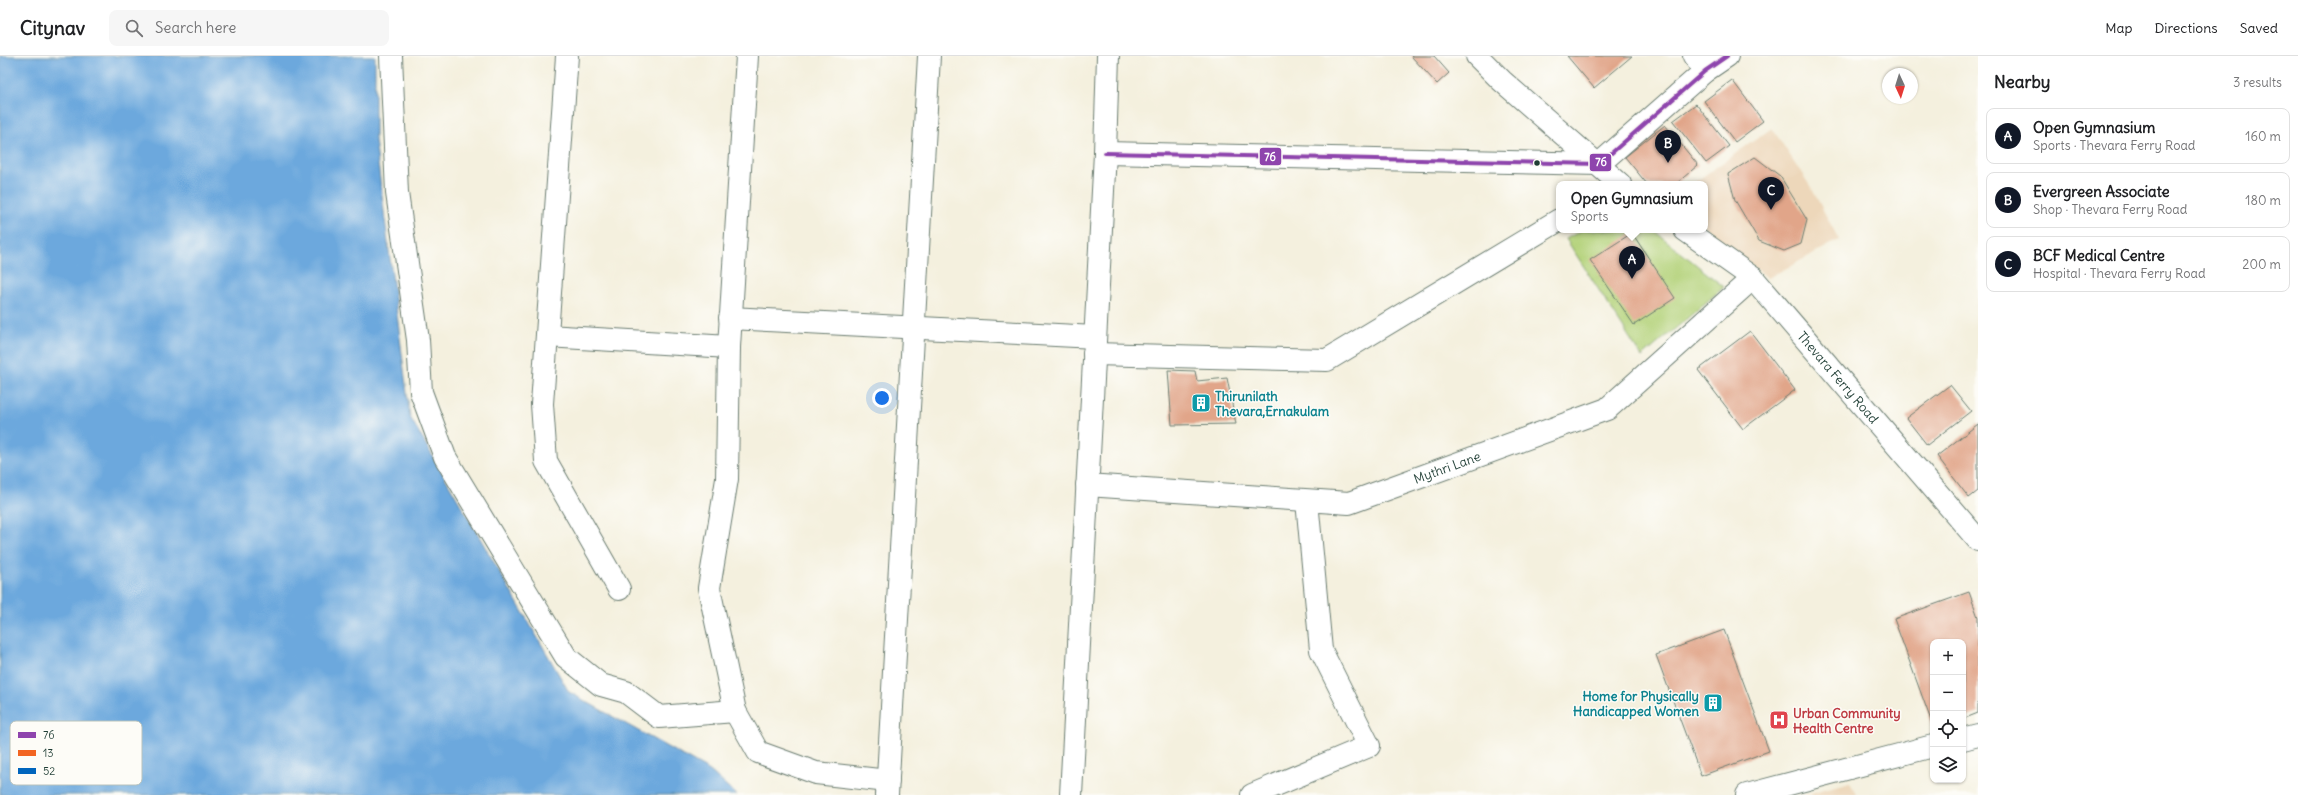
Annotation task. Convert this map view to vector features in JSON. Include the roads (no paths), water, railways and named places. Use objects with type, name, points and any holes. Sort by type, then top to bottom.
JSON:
[{"type":"street","points":[[392,56],[397,193],[418,340],[421,392],[446,457],[566,657],[601,685],[626,692],[659,717],[736,711]]},
{"type":"street","points":[[567,56],[542,404],[546,461],[619,589]]},
{"type":"street","points":[[747,56],[730,318],[727,479],[709,588],[736,711],[758,752],[816,773],[888,788],[929,56]]},
{"type":"street","points":[[1071,795],[1105,153],[1108,56]]},
{"type":"street","points":[[1477,56],[1502,81],[1599,164],[1616,181]]},
{"type":"street","points":[[1105,153],[1599,164],[1699,64],[1727,56]]},
{"type":"street","points":[[730,318],[914,328],[1094,345],[1327,360],[1556,222]]},
{"type":"street","name":"Thevara Ferry Road","points":[[1689,233],[1753,278],[1978,540]]},
{"type":"street","name":"Mythri Lane","points":[[1087,485],[1349,503],[1607,409],[1753,278]]},
{"type":"street","points":[[547,336],[729,347]]},
{"type":"street","points":[[1252,795],[1369,746],[1321,650],[1307,501]]},
{"type":"street","points":[[1966,738],[1978,735]]},
{"type":"street","points":[[1747,795],[1930,747]]},
{"type":"water","points":[[0,56],[375,56],[375,140],[410,417],[569,692],[710,771],[737,795],[0,795]]},
{"type":"place","name":"Evergreen Associate","points":[[1668,163]]},
{"type":"place","name":"BCF Medical Centre","points":[[1771,210]]},
{"type":"place","name":"Open Gymnasium","points":[[1632,279]]},
{"type":"place","name":"Thirunilath Thevara,Ernakulam","points":[[1201,403]]},
{"type":"place","name":"Home for Physically Handicapped Women","points":[[1713,703]]},
{"type":"place","name":"Urban Community Health Centre","points":[[1779,720]]}]
